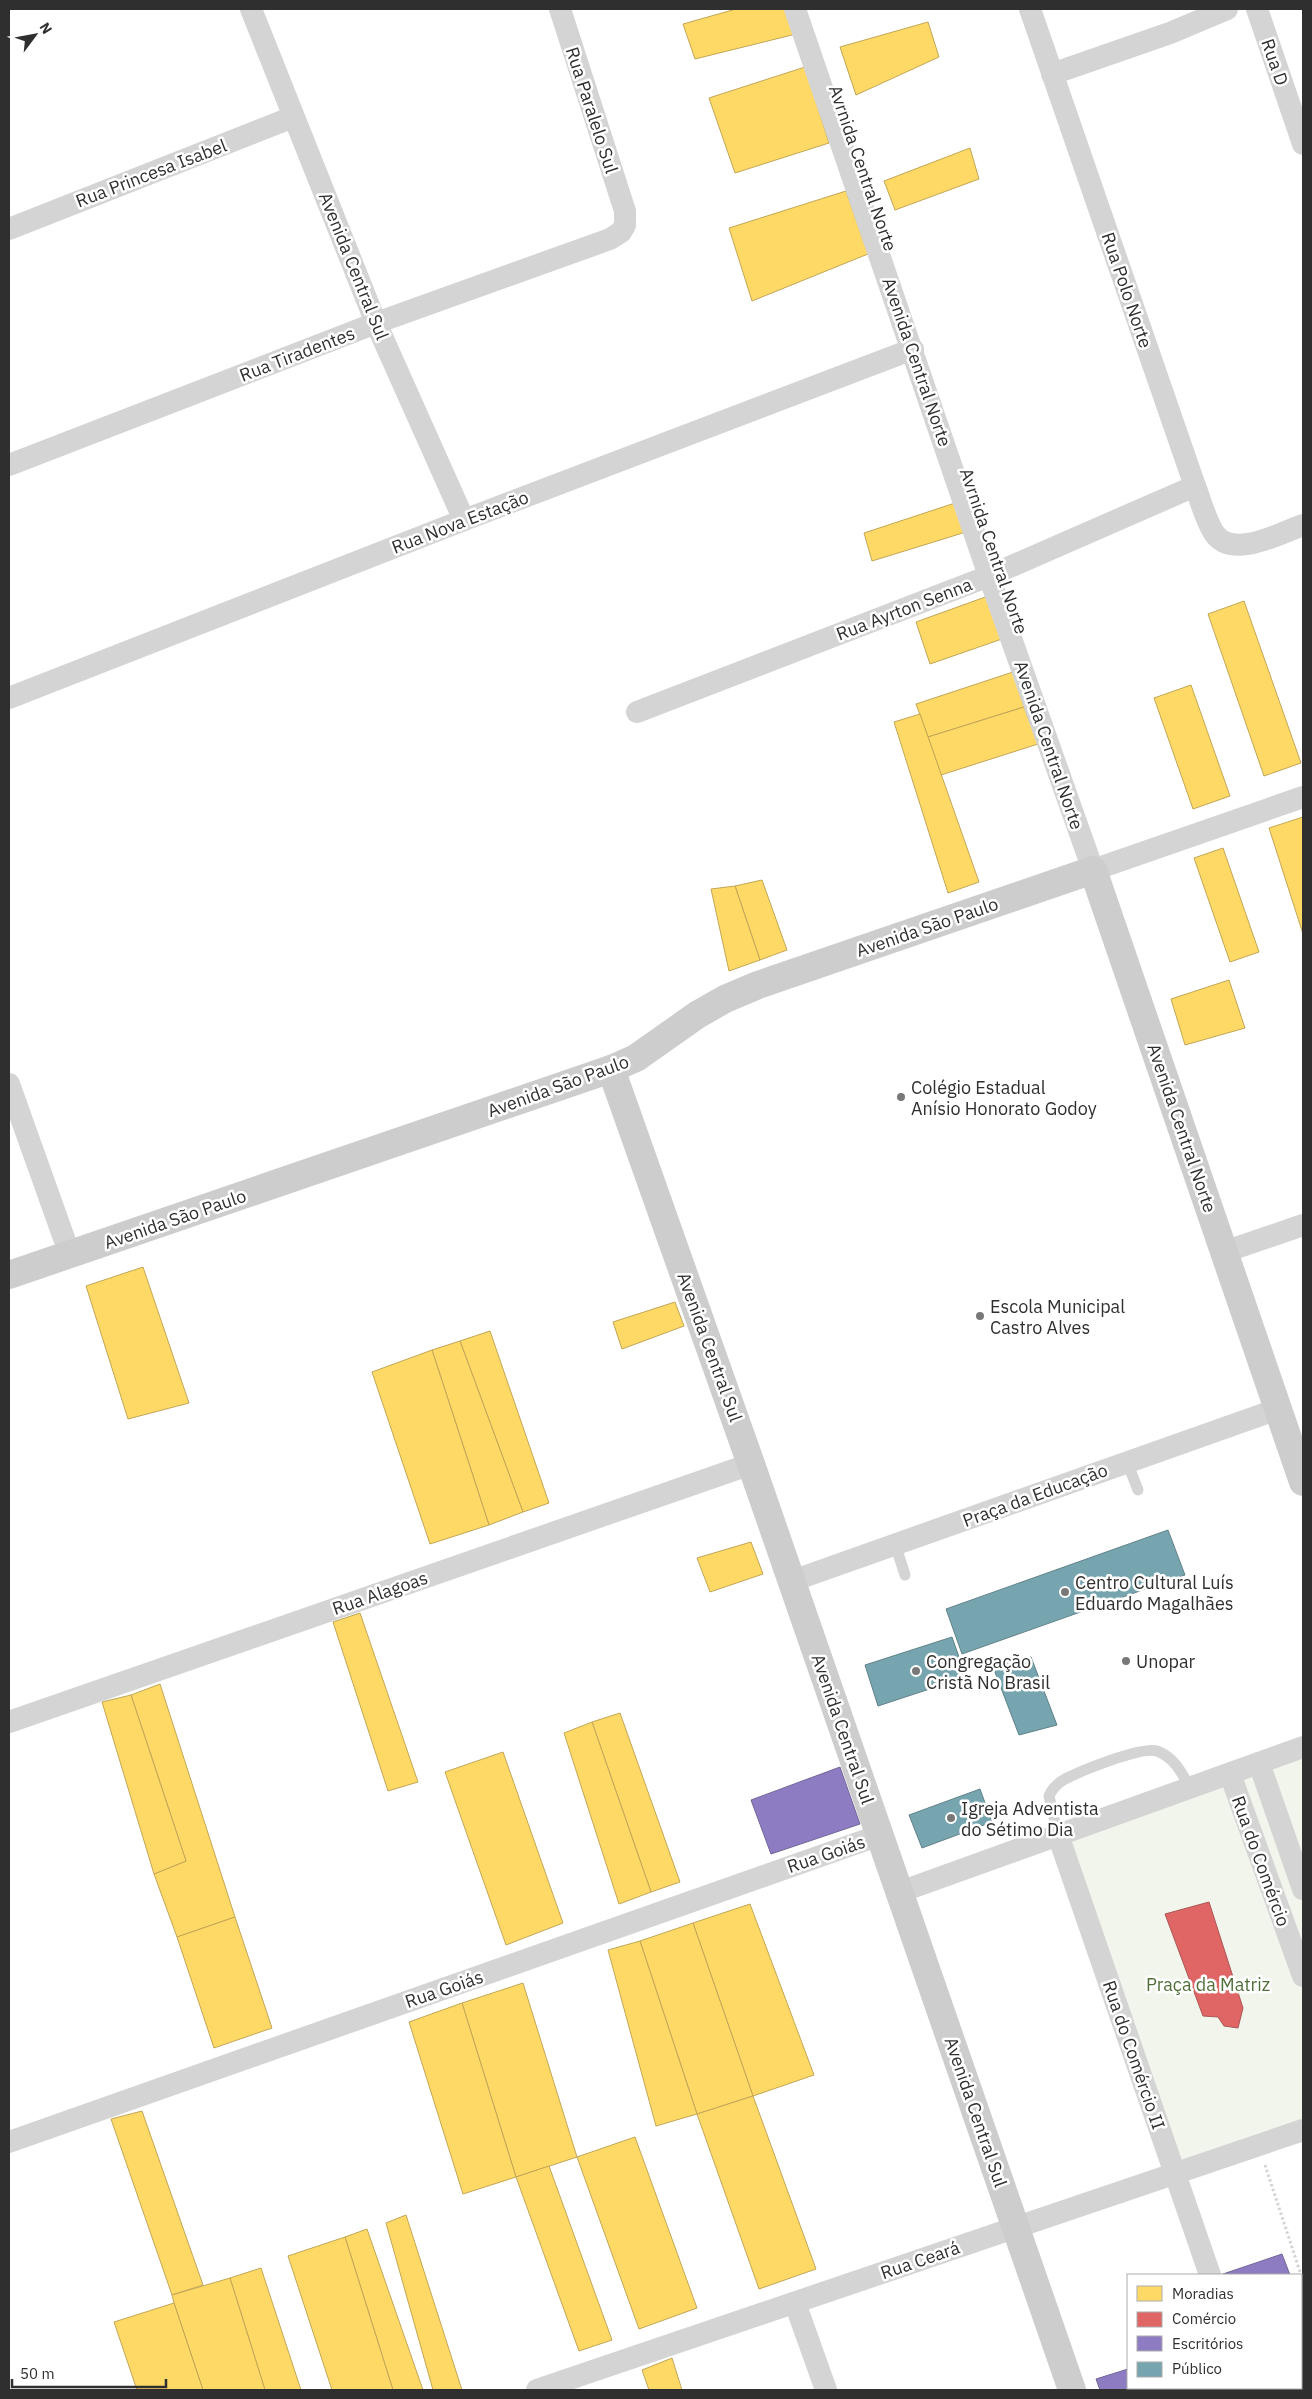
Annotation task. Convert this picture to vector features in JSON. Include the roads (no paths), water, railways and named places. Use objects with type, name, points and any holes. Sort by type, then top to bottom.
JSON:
[{"type":"main road","name":"Avenida São Paulo","points":[[9,1275],[611,1069],[636,1058],[665,1035],[725,999],[758,985],[1097,871]]},
{"type":"main road","name":"Avenida Central Norte","points":[[1097,871],[1303,1482]]},
{"type":"main road","name":"Avenida Central Sul","points":[[611,1069],[792,1581],[1072,2390]]},
{"type":"street","name":"Avenida Central Sul","points":[[250,9],[376,323],[464,520]]},
{"type":"street","name":"Rua Paralelo Sul","points":[[560,9],[625,211]]},
{"type":"street","name":"Avenida Central Norte","points":[[796,9],[913,349],[995,573],[1097,871]]},
{"type":"street","name":"Avrnida Central Norte","points":[[808,9],[995,573]]},
{"type":"street","name":"Rua Polo Norte","points":[[1030,9],[1195,486],[1214,534],[1232,546],[1249,545],[1303,525]]},
{"type":"street","points":[[1052,74],[1170,33],[1227,9]]},
{"type":"street","name":"Rua D","points":[[1257,9],[1303,144]]},
{"type":"street","name":"Rua Princesa Isabel","points":[[9,229],[293,117]]},
{"type":"street","name":"Rua Tiradentes","points":[[9,465],[376,323],[610,239],[620,232],[625,225],[625,211]]},
{"type":"street","name":"Rua Nova Estação","points":[[9,698],[464,520],[913,349]]},
{"type":"street","name":"Rua Ayrton Senna","points":[[637,712],[995,573],[1195,486]]},
{"type":"street","points":[[1097,871],[1303,797]]},
{"type":"street","points":[[1097,871],[1303,806]]},
{"type":"street","points":[[9,1084],[70,1255]]},
{"type":"street","points":[[1224,1252],[1303,1225]]},
{"type":"street","name":"Praça da Educação","points":[[792,1581],[1278,1409]]},
{"type":"street","name":"Rua Alagoas","points":[[9,1722],[751,1464]]},
{"type":"street","points":[[900,1892],[1303,1747]]},
{"type":"street","name":"Rua do Comércio","points":[[1260,1763],[1303,1889]]},
{"type":"street","name":"Rua do Comércio","points":[[1230,1774],[1303,1976]]},
{"type":"street","name":"Rua Goiás","points":[[9,2142],[880,1835]]},
{"type":"street","name":"Rua do Comércio II","points":[[1058,1835],[1210,2274]]},
{"type":"street","name":"Rua Ceará","points":[[537,2390],[1303,2130]]},
{"type":"street","points":[[795,2303],[826,2390]]},
{"type":"lane","points":[[1127,1462],[1138,1490]]},
{"type":"lane","points":[[896,1544],[906,1575]]},
{"type":"lane","points":[[1058,1835],[1049,1796],[1052,1790],[1063,1780],[1135,1752],[1150,1749],[1159,1752],[1180,1770],[1190,1788]]},
{"type":"place","name":"Colégio Estadual Anísio Honorato Godoy","points":[[901,1097]]},
{"type":"place","name":"Escola Municipal Castro Alves","points":[[980,1316]]},
{"type":"place","name":"Centro Cultural Luís Eduardo Magalhães","points":[[1065,1592]]},
{"type":"place","name":"Unopar","points":[[1126,1661]]},
{"type":"place","name":"Congregação Cristã No Brasil","points":[[916,1671]]},
{"type":"place","name":"Igreja Adventista do Sétimo Dia","points":[[951,1818]]},
{"type":"park label","name":"Praça da Matriz","points":[[1208,1984]]}]
